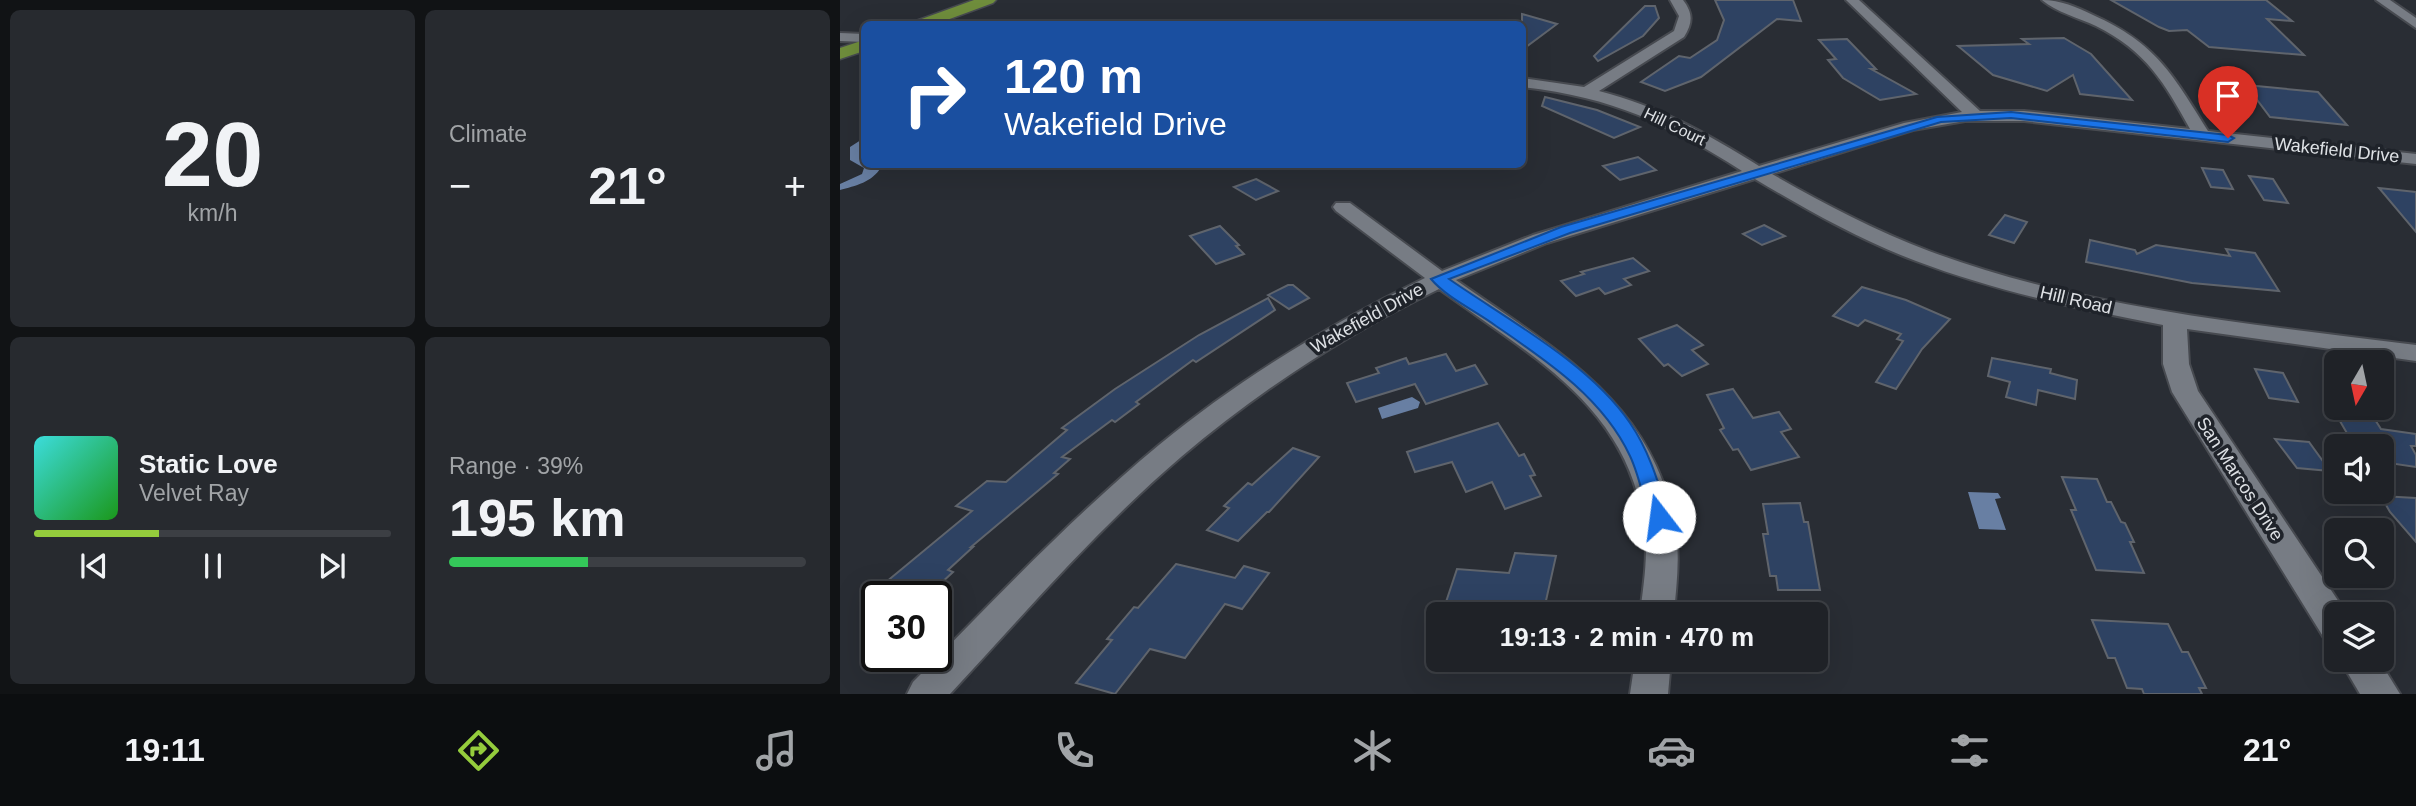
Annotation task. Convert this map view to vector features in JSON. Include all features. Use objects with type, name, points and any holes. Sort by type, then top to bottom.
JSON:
[{"type":"main road","points":[[930,21],[988,0]]},
{"type":"main road","points":[[840,54],[861,47]]},
{"type":"street","points":[[1587,92],[1679,34],[1685,25],[1686,16],[1676,0]]},
{"type":"street","points":[[1852,0],[1975,115]]},
{"type":"street","points":[[2048,0],[2102,24],[2149,56],[2175,88],[2202,135]]},
{"type":"street","points":[[2382,0],[2416,24]]},
{"type":"street","points":[[840,37],[861,38]]},
{"type":"street","name":"Hill Court","points":[[1526,83],[1587,92],[1671,121],[1758,173]]},
{"type":"street","name":"Wakefield Drive","points":[[926,694],[1098,518],[1200,426],[1275,371],[1321,342],[1438,279],[1540,239],[1920,123],[1975,115],[2024,116],[2416,159]]},
{"type":"street","name":"Hill Road","points":[[1758,173],[1846,222],[1924,256],[2050,294],[2175,320],[2416,353]]},
{"type":"street","points":[[1343,207],[1438,279],[1575,375],[1610,410],[1628,433],[1647,475],[1659,517],[1661,550],[1658,602]]},
{"type":"street","name":"San Marcos Drive","points":[[2175,320],[2175,356],[2185,392],[2324,608]]},
{"type":"street","points":[[1649,694],[1652,672]]},
{"type":"street","points":[[2366,672],[2381,694]]},
{"type":"water","points":[[861,140],[861,166],[850,160],[850,147]]},
{"type":"water","points":[[864,168],[880,168],[868,180],[840,190],[840,184],[862,174]]},
{"type":"water","points":[[1412,397],[1420,402],[1418,408],[1382,419],[1378,408]]},
{"type":"water","points":[[1968,492],[1998,493],[2001,498],[1995,499],[2006,530],[1979,529]]},
{"type":"building","points":[[1715,0],[1793,0],[1801,21],[1777,19],[1701,77],[1665,91],[1641,82],[1679,56],[1690,58],[1717,40],[1724,20]]},
{"type":"building","points":[[2111,0],[2266,0],[2292,21],[2267,19],[2304,55],[2209,47],[2187,30],[2169,31]]},
{"type":"building","points":[[1645,6],[1655,6],[1659,18],[1643,36],[1598,61],[1594,56]]},
{"type":"building","points":[[1522,14],[1557,24],[1526,47],[1526,21],[1522,21]]},
{"type":"building","points":[[2064,38],[2091,54],[2132,100],[2080,94],[2073,75],[2047,91],[1993,75],[1958,46],[2029,44],[2022,39]]},
{"type":"building","points":[[1847,39],[1876,69],[1871,69],[1916,94],[1880,100],[1843,78],[1828,60],[1836,59],[1819,40]]},
{"type":"building","points":[[2246,85],[2318,92],[2347,125],[2270,117]]},
{"type":"building","points":[[1545,97],[1597,110],[1640,127],[1614,138],[1542,106]]},
{"type":"building","points":[[1638,157],[1656,170],[1620,180],[1603,166]]},
{"type":"building","points":[[2202,168],[2223,170],[2233,189],[2211,187]]},
{"type":"building","points":[[2249,176],[2273,179],[2288,203],[2264,200]]},
{"type":"building","points":[[1256,179],[1278,191],[1256,200],[1234,187]]},
{"type":"building","points":[[2379,188],[2416,192],[2416,232]]},
{"type":"building","points":[[2005,215],[2027,222],[2014,243],[1989,235]]},
{"type":"building","points":[[1764,225],[1785,236],[1762,245],[1743,234]]},
{"type":"building","points":[[1220,226],[1244,254],[1216,264],[1190,236]]},
{"type":"building","points":[[2090,240],[2135,250],[2137,254],[2156,245],[2230,256],[2226,249],[2255,253],[2279,291],[2192,283],[2086,262]]},
{"type":"building","points":[[1633,258],[1649,271],[1624,279],[1631,285],[1605,294],[1599,288],[1576,296],[1561,281],[1584,274],[1581,272]]},
{"type":"building","points":[[1293,285],[1309,298],[1289,309],[1268,295]]},
{"type":"building","points":[[1862,287],[1906,300],[1950,319],[1922,349],[1896,389],[1876,382],[1903,341],[1897,339],[1901,334],[1865,320],[1858,326],[1833,316]]},
{"type":"building","points":[[1268,298],[1275,310],[1196,362],[1193,360],[1136,402],[1139,404],[1115,422],[1112,420],[1062,457],[1070,459],[1054,473],[1058,474],[971,547],[948,570],[953,572],[943,581],[887,581],[972,511],[956,506],[987,481],[1006,482],[1067,430],[1062,428],[1115,389],[1199,335]]},
{"type":"building","points":[[1677,325],[1703,345],[1692,350],[1708,364],[1682,376],[1668,364],[1664,366],[1639,339]]},
{"type":"building","points":[[1446,354],[1456,371],[1475,365],[1487,384],[1426,404],[1415,384],[1356,402],[1347,383],[1379,373],[1376,368],[1406,358],[1409,364]]},
{"type":"building","points":[[1992,358],[2051,369],[2050,373],[2077,380],[2075,399],[2038,390],[2036,405],[2006,397],[2010,382],[1988,376]]},
{"type":"building","points":[[2255,369],[2283,373],[2298,402],[2269,398]]},
{"type":"building","points":[[1733,389],[1753,418],[1779,412],[1791,429],[1781,432],[1799,457],[1751,470],[1738,449],[1733,450],[1720,430],[1724,428],[1707,395]]},
{"type":"building","points":[[2339,420],[2375,420],[2381,429],[2416,434],[2416,446],[2411,446],[2416,455],[2416,467],[2394,464],[2394,434],[2347,434]]},
{"type":"building","points":[[1498,423],[1519,456],[1524,454],[1535,475],[1530,476],[1541,496],[1505,509],[1492,482],[1466,492],[1452,462],[1415,472],[1407,452]]},
{"type":"building","points":[[2275,439],[2309,442],[2324,463],[2324,470],[2297,468]]},
{"type":"building","points":[[1293,448],[1319,457],[1269,512],[1238,541],[1207,530],[1229,508],[1224,506],[1248,483],[1252,485]]},
{"type":"building","points":[[2062,477],[2097,479],[2107,502],[2111,502],[2121,522],[2125,523],[2144,573],[2096,570],[2071,510],[2076,510]]},
{"type":"building","points":[[2394,497],[2416,498],[2416,542],[2386,504],[2394,504]]},
{"type":"building","points":[[1800,503],[1804,522],[1808,522],[1820,590],[1778,590],[1776,576],[1770,576],[1763,534],[1768,534],[1763,504]]},
{"type":"building","points":[[1515,553],[1556,556],[1546,602],[1446,602],[1457,569],[1509,573]]},
{"type":"building","points":[[1176,564],[1235,578],[1244,566],[1269,573],[1242,609],[1225,604],[1185,658],[1150,649],[1115,694],[1076,683],[1112,640],[1107,639]]},
{"type":"building","points":[[2092,620],[2168,624],[2182,652],[2188,652],[2206,688],[2199,688],[2202,694],[2144,694],[2142,689],[2127,688],[2115,658],[2108,658]]},
{"type":"route","points":[[1659,517],[1640,457],[1632,440],[1610,410],[1575,375],[1438,279],[1489,257],[1566,230],[1940,119],[2011,115],[2228,138]]}]
